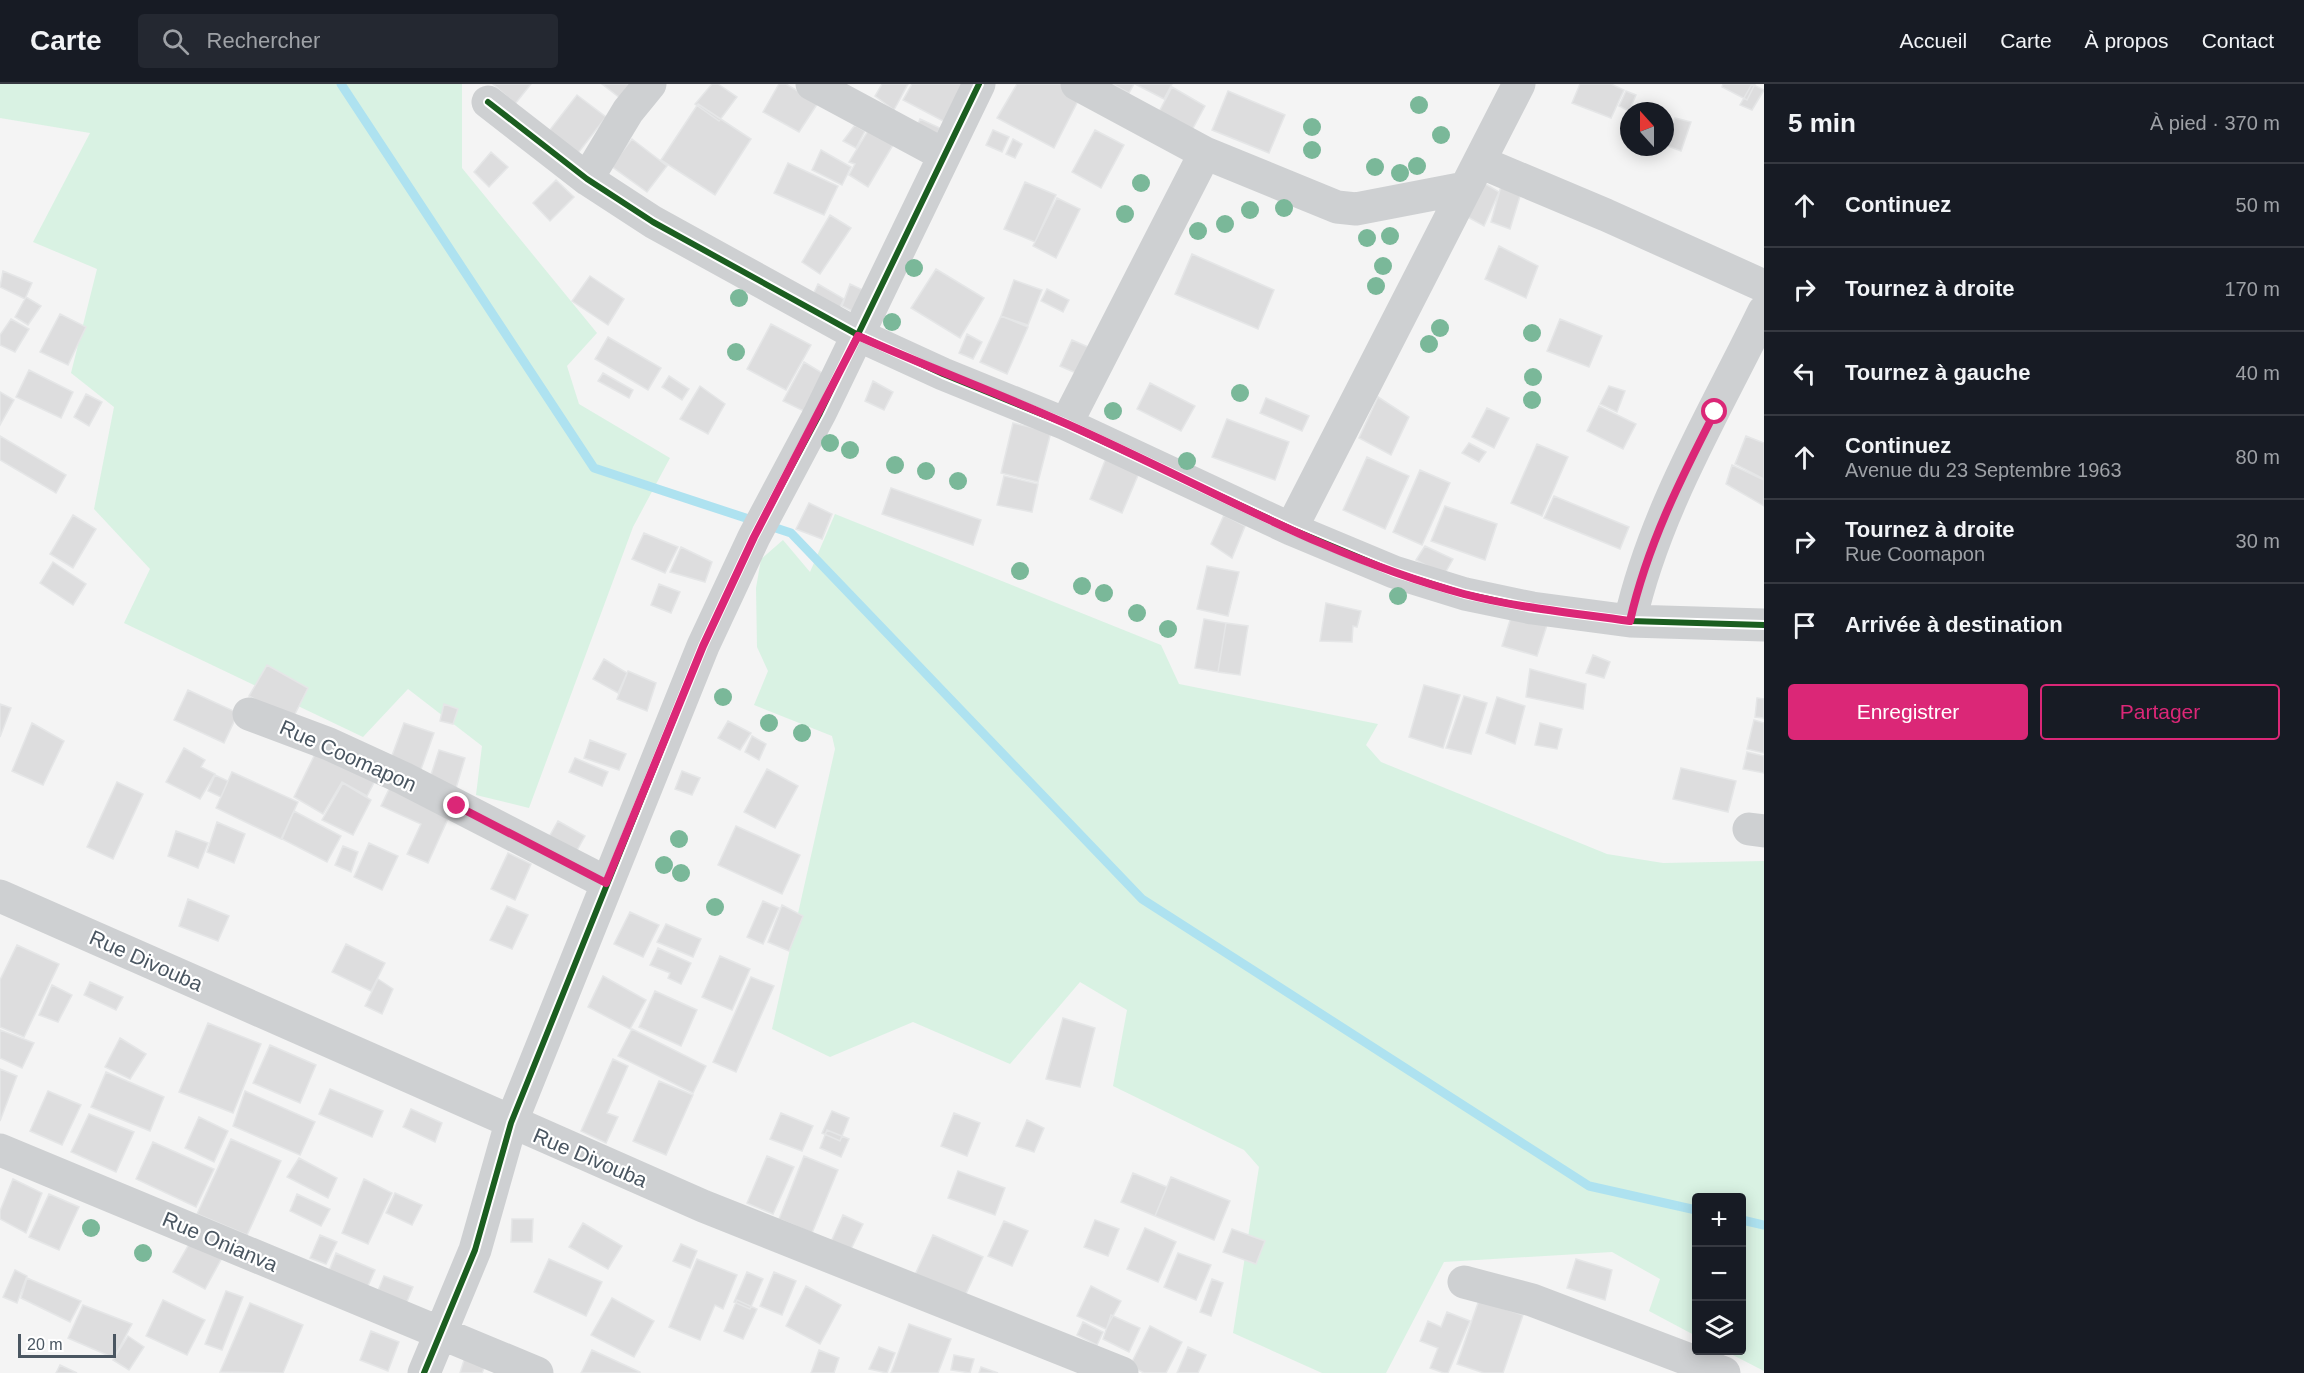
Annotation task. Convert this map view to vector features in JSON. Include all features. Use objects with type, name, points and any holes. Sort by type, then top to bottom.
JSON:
[{"type":"street","points":[[587,179],[628,111],[650,84]]},
{"type":"street","points":[[812,84],[944,155]]},
{"type":"street","points":[[424,1373],[475,1250],[511,1123],[703,646],[760,526],[858,336],[979,84]]},
{"type":"street","points":[[1077,84],[1205,153],[1337,207],[1386,205],[1472,175],[1764,286]]},
{"type":"street","points":[[1291,529],[1519,84]]},
{"type":"street","points":[[488,102],[587,179],[653,222],[858,336],[943,374],[1066,424],[1291,529],[1394,572],[1465,594],[1532,608],[1630,621],[1764,625]]},
{"type":"street","points":[[1066,424],[1205,153]]},
{"type":"street","points":[[1630,621],[1651,546],[1677,484],[1764,311]]},
{"type":"street","name":"Rue Coomapon","points":[[249,714],[329,744],[403,778],[606,883]]},
{"type":"street","name":"Rue Divouba","points":[[0,896],[703,1206],[1122,1373]]},
{"type":"street","name":"Rue Onianva","points":[[0,1150],[537,1373]]},
{"type":"street","points":[[1464,1282],[1553,1307],[1724,1373]]},
{"type":"green space","points":[[0,84],[462,84],[462,168],[597,333],[567,366],[579,404],[670,458],[633,527],[529,808],[476,795],[482,746],[408,689],[363,737],[124,623],[150,569],[94,509],[114,407],[71,373],[97,269],[33,242],[90,133],[0,118]]},
{"type":"green space","points":[[835,514],[1161,645],[1179,684],[1378,724],[1366,745],[1381,762],[1607,854],[1663,863],[1764,861],[1764,1371],[1733,1355],[1746,1355],[1746,1193],[1692,1193],[1692,1334],[1649,1311],[1660,1279],[1612,1252],[1444,1262],[1386,1373],[1322,1373],[1233,1333],[1259,1167],[1244,1150],[1113,1086],[1127,1010],[1080,982],[1010,1064],[913,1022],[830,1057],[772,1029],[835,749],[832,736],[754,705],[768,671],[757,647],[756,588],[761,559],[783,540],[810,572]]},
{"type":"building","points":[[493,84],[531,84],[515,104]]},
{"type":"building","points":[[602,84],[631,84],[620,98]]},
{"type":"building","points":[[712,84],[718,84],[737,97],[719,121],[695,104]]},
{"type":"building","points":[[779,84],[786,84],[818,103],[799,132],[763,112]]},
{"type":"building","points":[[882,84],[908,84],[894,110],[875,96]]},
{"type":"building","points":[[912,84],[965,84],[945,122],[903,100]]},
{"type":"building","points":[[1017,84],[1065,84],[1082,93],[1054,148],[997,118]]},
{"type":"building","points":[[1112,84],[1134,84],[1129,93]]},
{"type":"building","points":[[1135,84],[1172,84],[1164,99]]},
{"type":"building","points":[[1580,84],[1611,84],[1624,90],[1611,118],[1572,103]]},
{"type":"building","points":[[1723,84],[1755,84],[1747,100],[1722,87]]},
{"type":"building","points":[[1752,84],[1764,90],[1752,110],[1740,105]]},
{"type":"building","points":[[1172,87],[1205,106],[1192,130],[1159,112]]},
{"type":"building","points":[[1228,91],[1285,115],[1269,153],[1212,130]]},
{"type":"building","points":[[1626,91],[1636,95],[1633,102],[1621,102]]},
{"type":"building","points":[[577,95],[606,117],[578,153],[549,131]]},
{"type":"building","points":[[698,104],[751,139],[715,195],[661,160]]},
{"type":"building","points":[[1675,118],[1691,122],[1681,151],[1674,148]]},
{"type":"building","points":[[920,119],[940,128],[935,138],[916,129]]},
{"type":"building","points":[[855,125],[865,131],[856,148],[843,141]]},
{"type":"building","points":[[869,129],[893,145],[868,187],[849,175],[855,164],[849,162]]},
{"type":"building","points":[[993,130],[1009,137],[1002,152],[986,145]]},
{"type":"building","points":[[1095,130],[1124,145],[1101,188],[1072,172]]},
{"type":"building","points":[[632,139],[667,166],[647,192],[611,166]]},
{"type":"building","points":[[1013,139],[1022,144],[1015,158],[1006,154]]},
{"type":"building","points":[[821,150],[851,167],[842,185],[812,170]]},
{"type":"building","points":[[491,152],[508,167],[489,187],[474,172]]},
{"type":"building","points":[[788,163],[838,186],[824,215],[774,193]]},
{"type":"building","points":[[556,180],[574,197],[550,221],[533,203]]},
{"type":"building","points":[[1025,182],[1056,195],[1035,242],[1004,229]]},
{"type":"building","points":[[1484,183],[1499,192],[1484,226],[1464,215]]},
{"type":"building","points":[[1501,186],[1521,193],[1510,229],[1491,222]]},
{"type":"building","points":[[1057,198],[1080,209],[1056,258],[1033,246]]},
{"type":"building","points":[[830,215],[851,228],[820,274],[802,262]]},
{"type":"building","points":[[1499,246],[1538,266],[1526,298],[1485,279]]},
{"type":"building","points":[[1192,254],[1274,290],[1258,329],[1175,294]]},
{"type":"building","points":[[936,269],[984,298],[960,338],[911,308]]},
{"type":"building","points":[[3,271],[32,283],[25,299],[0,287]]},
{"type":"building","points":[[590,276],[624,299],[608,325],[572,301]]},
{"type":"building","points":[[1014,280],[1042,290],[1028,325],[1001,316]]},
{"type":"building","points":[[818,284],[844,299],[837,313],[811,299]]},
{"type":"building","points":[[850,284],[863,290],[852,311],[842,306]]},
{"type":"building","points":[[1047,289],[1069,300],[1063,312],[1041,301]]},
{"type":"building","points":[[26,297],[41,306],[28,325],[15,317]]},
{"type":"building","points":[[60,314],[86,327],[68,365],[40,352]]},
{"type":"building","points":[[1001,316],[1028,327],[1007,374],[980,362]]},
{"type":"building","points":[[11,319],[29,329],[15,352],[0,345],[0,335]]},
{"type":"building","points":[[1560,319],[1602,336],[1589,367],[1547,351]]},
{"type":"building","points":[[771,324],[811,345],[786,390],[747,369]]},
{"type":"building","points":[[967,334],[982,342],[973,359],[959,353]]},
{"type":"building","points":[[608,337],[661,368],[648,390],[595,359]]},
{"type":"building","points":[[1072,340],[1088,347],[1076,373],[1060,366]]},
{"type":"building","points":[[804,362],[824,374],[810,414],[783,401]]},
{"type":"building","points":[[29,370],[73,392],[61,418],[16,397]]},
{"type":"building","points":[[603,373],[633,390],[629,398],[598,381]]},
{"type":"building","points":[[669,376],[689,389],[682,400],[662,387]]},
{"type":"building","points":[[873,381],[893,392],[884,410],[865,401]]},
{"type":"building","points":[[1150,383],[1195,406],[1181,431],[1137,409]]},
{"type":"building","points":[[700,386],[725,404],[708,434],[680,419]]},
{"type":"building","points":[[1609,386],[1625,391],[1617,412],[1600,404]]},
{"type":"building","points":[[0,392],[14,400],[0,425]]},
{"type":"building","points":[[86,394],[102,402],[89,426],[74,417]]},
{"type":"building","points":[[1378,397],[1409,417],[1391,455],[1359,438]]},
{"type":"building","points":[[1266,398],[1309,416],[1302,431],[1260,413]]},
{"type":"building","points":[[1599,406],[1636,424],[1623,449],[1587,431]]},
{"type":"building","points":[[1487,408],[1509,418],[1494,448],[1472,437]]},
{"type":"building","points":[[1227,419],[1289,442],[1275,480],[1212,457]]},
{"type":"building","points":[[1013,423],[1051,432],[1038,482],[1001,473]]},
{"type":"building","points":[[0,436],[66,475],[56,493],[0,460]]},
{"type":"building","points":[[1746,436],[1764,443],[1764,479],[1735,464]]},
{"type":"building","points":[[1469,443],[1486,452],[1479,462],[1462,453]]},
{"type":"building","points":[[1537,444],[1568,457],[1542,516],[1511,503]]},
{"type":"building","points":[[1108,453],[1142,466],[1122,513],[1090,499]]},
{"type":"building","points":[[1367,457],[1409,476],[1385,529],[1343,510]]},
{"type":"building","points":[[1732,465],[1764,480],[1764,506],[1726,484]]},
{"type":"building","points":[[1420,470],[1450,483],[1422,545],[1393,532]]},
{"type":"building","points":[[1004,476],[1038,484],[1032,512],[997,505]]},
{"type":"building","points":[[891,488],[981,520],[973,545],[882,514]]},
{"type":"building","points":[[1554,496],[1629,527],[1620,549],[1544,518]]},
{"type":"building","points":[[809,503],[832,514],[822,539],[796,529]]},
{"type":"building","points":[[1445,506],[1497,524],[1485,560],[1431,541]]},
{"type":"building","points":[[73,515],[96,529],[73,568],[50,554]]},
{"type":"building","points":[[1224,515],[1245,526],[1232,558],[1211,544]]},
{"type":"building","points":[[644,533],[678,547],[665,573],[632,559]]},
{"type":"building","points":[[1425,546],[1453,559],[1444,575],[1416,560]]},
{"type":"building","points":[[681,547],[712,562],[705,582],[670,572]]},
{"type":"building","points":[[53,562],[86,584],[73,605],[40,583]]},
{"type":"building","points":[[1207,566],[1239,572],[1228,616],[1197,609]]},
{"type":"building","points":[[659,584],[680,592],[671,613],[651,605]]},
{"type":"building","points":[[1326,603],[1361,611],[1357,627],[1353,626],[1352,642],[1320,641]]},
{"type":"building","points":[[1512,614],[1547,625],[1537,656],[1502,646]]},
{"type":"building","points":[[1204,619],[1226,623],[1218,672],[1195,668]]},
{"type":"building","points":[[1226,623],[1248,626],[1240,675],[1218,672]]},
{"type":"building","points":[[1593,655],[1610,662],[1604,678],[1586,673]]},
{"type":"building","points":[[604,659],[627,673],[618,693],[593,679]]},
{"type":"building","points":[[267,665],[308,688],[292,720],[249,696]]},
{"type":"building","points":[[1530,669],[1586,684],[1583,709],[1526,697]]},
{"type":"building","points":[[628,671],[656,683],[647,711],[617,699]]},
{"type":"building","points":[[1424,685],[1460,695],[1443,748],[1409,737]]},
{"type":"building","points":[[188,690],[238,713],[224,743],[174,720]]},
{"type":"building","points":[[1464,696],[1487,703],[1471,754],[1446,748]]},
{"type":"building","points":[[1497,697],[1525,706],[1515,744],[1486,733]]},
{"type":"building","points":[[1757,698],[1764,699],[1764,718],[1755,717]]},
{"type":"building","points":[[0,704],[11,708],[0,737]]},
{"type":"building","points":[[444,704],[458,709],[453,724],[440,721]]},
{"type":"building","points":[[1754,720],[1764,723],[1764,753],[1747,749]]},
{"type":"building","points":[[728,721],[751,733],[740,750],[718,738]]},
{"type":"building","points":[[32,723],[64,741],[43,785],[12,771]]},
{"type":"building","points":[[404,723],[434,733],[420,772],[390,761]]},
{"type":"building","points":[[1540,723],[1562,729],[1557,749],[1535,745]]},
{"type":"building","points":[[752,736],[766,744],[759,760],[745,752]]},
{"type":"building","points":[[590,740],[626,754],[619,770],[584,758]]},
{"type":"building","points":[[320,744],[378,775],[367,796],[342,782],[323,814],[294,797]]},
{"type":"building","points":[[184,748],[205,760],[201,767],[215,774],[200,799],[166,782]]},
{"type":"building","points":[[439,750],[465,758],[456,788],[429,781]]},
{"type":"building","points":[[1747,752],[1764,756],[1764,773],[1743,769]]},
{"type":"building","points":[[575,758],[608,772],[602,786],[569,772]]},
{"type":"building","points":[[1681,768],[1736,781],[1728,812],[1673,799]]},
{"type":"building","points":[[767,769],[798,786],[775,828],[744,812]]},
{"type":"building","points":[[682,771],[700,778],[692,795],[675,789]]},
{"type":"building","points":[[232,772],[298,802],[281,839],[216,808]]},
{"type":"building","points":[[215,775],[228,781],[221,797],[208,791]]},
{"type":"building","points":[[117,782],[143,794],[113,859],[87,847]]},
{"type":"building","points":[[343,783],[371,800],[353,835],[322,820]]},
{"type":"building","points":[[392,783],[452,810],[428,863],[407,854],[421,824],[381,806]]},
{"type":"building","points":[[294,811],[341,836],[327,862],[282,839]]},
{"type":"building","points":[[558,821],[585,836],[576,852],[549,837]]},
{"type":"building","points":[[217,822],[245,834],[234,863],[207,852]]},
{"type":"building","points":[[736,826],[800,855],[782,894],[718,865]]},
{"type":"building","points":[[176,831],[208,843],[198,868],[168,856]]},
{"type":"building","points":[[369,843],[398,856],[382,890],[354,877]]},
{"type":"building","points":[[343,846],[358,852],[351,872],[335,865]]},
{"type":"building","points":[[508,853],[531,864],[515,900],[491,889]]},
{"type":"building","points":[[188,899],[229,916],[218,941],[179,926]]},
{"type":"building","points":[[763,901],[779,908],[763,944],[747,937]]},
{"type":"building","points":[[782,905],[803,916],[789,951],[768,942]]},
{"type":"building","points":[[507,906],[528,915],[512,949],[490,940]]},
{"type":"building","points":[[630,912],[659,925],[643,957],[614,944]]},
{"type":"building","points":[[666,924],[701,939],[693,957],[657,942]]},
{"type":"building","points":[[346,944],[385,963],[371,991],[332,972]]},
{"type":"building","points":[[17,945],[59,964],[24,1037],[0,1027],[0,980]]},
{"type":"building","points":[[658,948],[691,963],[681,984],[668,978],[670,973],[650,965]]},
{"type":"building","points":[[720,956],[750,969],[732,1010],[702,997]]},
{"type":"building","points":[[603,976],[646,1000],[630,1029],[588,1007]]},
{"type":"building","points":[[751,977],[774,986],[736,1072],[713,1062]]},
{"type":"building","points":[[378,979],[393,989],[382,1014],[365,1006]]},
{"type":"building","points":[[90,982],[123,997],[116,1010],[84,995]]},
{"type":"building","points":[[52,985],[72,995],[58,1022],[39,1015]]},
{"type":"building","points":[[655,991],[697,1010],[681,1046],[639,1027]]},
{"type":"building","points":[[1063,1018],[1095,1028],[1080,1087],[1046,1079]]},
{"type":"building","points":[[208,1023],[261,1044],[233,1113],[179,1092]]},
{"type":"building","points":[[632,1029],[706,1066],[693,1093],[618,1056]]},
{"type":"building","points":[[0,1030],[34,1043],[22,1068],[0,1058]]},
{"type":"building","points":[[120,1038],[146,1054],[130,1079],[105,1067]]},
{"type":"building","points":[[270,1045],[316,1065],[300,1103],[253,1083]]},
{"type":"building","points":[[613,1059],[628,1066],[607,1113],[618,1117],[606,1143],[581,1131]]},
{"type":"building","points":[[0,1069],[17,1076],[0,1121]]},
{"type":"building","points":[[106,1072],[164,1097],[150,1131],[91,1107]]},
{"type":"building","points":[[659,1081],[693,1095],[666,1155],[633,1141]]},
{"type":"building","points":[[330,1089],[383,1111],[372,1137],[319,1114]]},
{"type":"building","points":[[48,1091],[81,1105],[62,1145],[30,1131]]},
{"type":"building","points":[[245,1091],[315,1122],[300,1155],[233,1126]]},
{"type":"building","points":[[411,1109],[442,1123],[435,1142],[403,1127]]},
{"type":"building","points":[[832,1111],[849,1118],[840,1141],[822,1133]]},
{"type":"building","points":[[781,1113],[813,1126],[802,1151],[770,1139]]},
{"type":"building","points":[[954,1113],[980,1123],[967,1156],[941,1146]]},
{"type":"building","points":[[89,1114],[134,1132],[116,1172],[71,1152]]},
{"type":"building","points":[[199,1117],[228,1131],[214,1162],[185,1148]]},
{"type":"building","points":[[1027,1120],[1044,1128],[1034,1152],[1016,1146]]},
{"type":"building","points":[[827,1130],[849,1139],[841,1157],[820,1148]]},
{"type":"building","points":[[231,1139],[281,1161],[247,1235],[197,1214]]},
{"type":"building","points":[[153,1142],[214,1169],[196,1207],[136,1179]]},
{"type":"building","points":[[767,1156],[794,1167],[773,1214],[747,1203]]},
{"type":"building","points":[[804,1156],[838,1170],[812,1233],[779,1219]]},
{"type":"building","points":[[299,1158],[337,1178],[328,1198],[287,1177]]},
{"type":"building","points":[[958,1171],[1005,1188],[995,1215],[948,1198]]},
{"type":"building","points":[[1133,1173],[1167,1187],[1155,1216],[1121,1202]]},
{"type":"building","points":[[1171,1177],[1230,1201],[1214,1240],[1155,1216]]},
{"type":"building","points":[[13,1179],[42,1193],[26,1233],[0,1219],[0,1211]]},
{"type":"building","points":[[364,1179],[392,1193],[368,1244],[342,1233]]},
{"type":"building","points":[[395,1193],[422,1205],[412,1225],[386,1213]]},
{"type":"building","points":[[49,1194],[79,1207],[59,1250],[29,1237]]},
{"type":"building","points":[[297,1194],[330,1209],[321,1226],[290,1211]]},
{"type":"building","points":[[843,1215],[863,1224],[850,1251],[831,1242]]},
{"type":"building","points":[[512,1219],[533,1219],[532,1242],[511,1242]]},
{"type":"building","points":[[1095,1220],[1119,1229],[1108,1256],[1084,1247]]},
{"type":"building","points":[[1004,1221],[1028,1231],[1012,1266],[988,1256]]},
{"type":"building","points":[[583,1223],[622,1246],[608,1269],[569,1247]]},
{"type":"building","points":[[1145,1228],[1176,1242],[1158,1282],[1127,1269]]},
{"type":"building","points":[[1232,1229],[1265,1241],[1256,1264],[1223,1252]]},
{"type":"building","points":[[320,1235],[337,1242],[326,1264],[310,1258]]},
{"type":"building","points":[[933,1235],[983,1257],[963,1300],[914,1277]]},
{"type":"building","points":[[192,1239],[223,1256],[205,1289],[173,1272]]},
{"type":"building","points":[[681,1244],[697,1251],[690,1268],[673,1261]]},
{"type":"building","points":[[336,1253],[375,1270],[363,1297],[325,1281]]},
{"type":"building","points":[[1178,1253],[1211,1265],[1196,1300],[1164,1287]]},
{"type":"building","points":[[549,1259],[602,1282],[586,1316],[534,1292]]},
{"type":"building","points":[[697,1259],[737,1275],[723,1309],[715,1305],[700,1340],[669,1327]]},
{"type":"building","points":[[1576,1259],[1612,1270],[1605,1300],[1567,1288]]},
{"type":"building","points":[[15,1270],[27,1276],[17,1303],[3,1297]]},
{"type":"building","points":[[747,1272],[763,1279],[750,1309],[734,1302]]},
{"type":"building","points":[[774,1272],[796,1281],[782,1315],[760,1306]]},
{"type":"building","points":[[384,1276],[413,1287],[402,1314],[373,1303]]},
{"type":"building","points":[[27,1278],[81,1301],[70,1322],[21,1298]]},
{"type":"building","points":[[1212,1279],[1223,1283],[1211,1316],[1200,1312]]},
{"type":"building","points":[[806,1286],[841,1305],[820,1344],[786,1326]]},
{"type":"building","points":[[1091,1286],[1121,1301],[1106,1329],[1077,1316]]},
{"type":"building","points":[[226,1291],[243,1297],[222,1350],[205,1344]]},
{"type":"building","points":[[612,1298],[654,1321],[634,1357],[591,1335]]},
{"type":"building","points":[[163,1300],[205,1320],[187,1355],[146,1336]]},
{"type":"building","points":[[737,1300],[757,1309],[743,1339],[724,1331]]},
{"type":"building","points":[[1479,1300],[1523,1315],[1503,1373],[1484,1373],[1457,1364]]},
{"type":"building","points":[[250,1303],[303,1325],[283,1373],[220,1372]]},
{"type":"building","points":[[83,1305],[132,1324],[114,1358],[68,1338]]},
{"type":"building","points":[[1447,1312],[1470,1321],[1448,1373],[1444,1373],[1430,1368],[1438,1348],[1420,1341],[1428,1321],[1441,1327]]},
{"type":"building","points":[[1111,1315],[1140,1328],[1129,1352],[1103,1339]]},
{"type":"building","points":[[1083,1322],[1103,1332],[1097,1345],[1077,1335]]},
{"type":"building","points":[[909,1324],[951,1339],[938,1373],[891,1373]]},
{"type":"building","points":[[1150,1326],[1182,1342],[1166,1373],[1144,1373],[1130,1366]]},
{"type":"building","points":[[371,1331],[399,1342],[388,1371],[360,1360]]},
{"type":"building","points":[[128,1336],[144,1347],[129,1370],[113,1360]]},
{"type":"building","points":[[879,1347],[895,1353],[887,1373],[869,1369]]},
{"type":"building","points":[[1188,1347],[1206,1355],[1198,1373],[1177,1373]]},
{"type":"building","points":[[592,1350],[640,1372],[640,1373],[581,1373]]},
{"type":"building","points":[[819,1350],[839,1358],[834,1373],[811,1373]]},
{"type":"building","points":[[954,1355],[974,1359],[970,1373],[951,1370]]},
{"type":"building","points":[[465,1357],[486,1364],[482,1373],[460,1373]]},
{"type":"building","points":[[60,1365],[77,1373],[56,1373]]},
{"type":"building","points":[[981,1367],[998,1373],[979,1373]]},
{"type":"waterway","points":[[341,84],[594,468],[791,533],[1142,899],[1589,1186],[1692,1209]]},
{"type":"waterway","points":[[1746,1221],[1764,1225]]},
{"type":"cycle path","points":[[424,1373],[475,1250],[511,1123],[703,646],[754,537],[820,413],[979,84]]},
{"type":"cycle path","points":[[488,102],[587,179],[653,222],[858,335],[943,374],[1066,424],[1291,529],[1394,572],[1465,594],[1532,608],[1630,621],[1764,625]]},
{"type":"route","points":[[457,806],[606,883],[703,646],[765,514],[820,413],[858,336],[943,374],[1066,424],[1291,529],[1394,572],[1465,594],[1532,608],[1630,621],[1651,546],[1677,484],[1715,412]]}]
